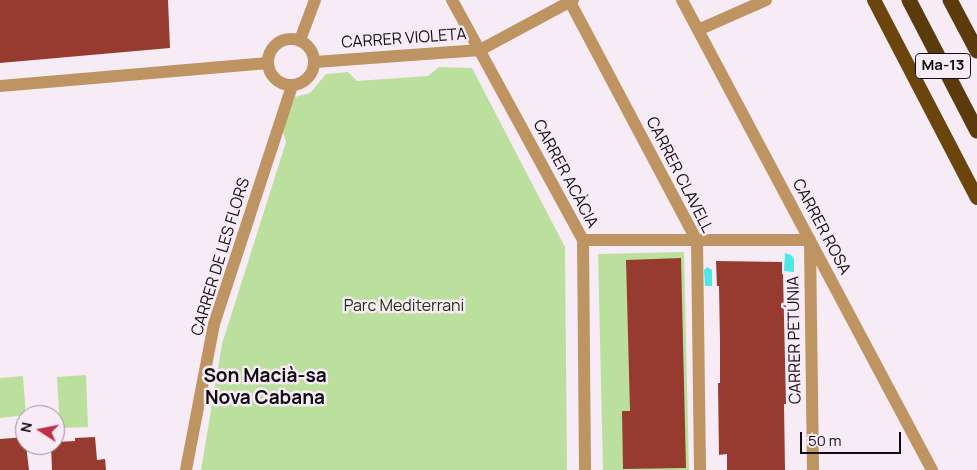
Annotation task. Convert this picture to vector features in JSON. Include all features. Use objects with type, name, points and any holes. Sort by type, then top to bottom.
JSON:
[{"type":"highway","points":[[874,0],[977,198]]},
{"type":"highway","name":"Ma-13","points":[[908,0],[977,131]]},
{"type":"highway","name":"Ma-13","points":[[950,0],[977,51]]},
{"type":"street","points":[[300,40],[315,0]]},
{"type":"street","name":"CARRER ACÀCIA","points":[[452,0],[583,240],[585,470]]},
{"type":"street","name":"CARRER ROSA","points":[[682,0],[932,470]]},
{"type":"street","points":[[698,30],[766,0]]},
{"type":"street","name":"CARRER VIOLETA","points":[[314,62],[480,50],[571,1]]},
{"type":"street","name":"CARRER CLAVELL","points":[[571,1],[697,241],[700,470]]},
{"type":"street","points":[[292,39],[300,40],[308,46],[313,54],[314,62],[312,73],[307,80],[292,86],[280,83],[274,78],[269,71],[268,63],[271,50],[276,44],[292,39]]},
{"type":"street","points":[[0,86],[268,63]]},
{"type":"street","name":"CARRER DE LES FLORS","points":[[186,470],[214,324],[292,86]]},
{"type":"street","points":[[583,240],[810,240]]},
{"type":"street","name":"CARRER PETÚNIA","points":[[810,240],[813,470]]},
{"type":"green space","name":"Parc Mediterrani","points":[[439,67],[472,68],[565,247],[567,470],[201,470],[222,344],[286,142],[282,129],[295,97],[310,93],[326,74],[348,72],[357,81],[428,76]]},
{"type":"green space","points":[[684,252],[689,470],[603,470],[598,254]]},
{"type":"green space","points":[[86,375],[88,427],[65,428],[65,405],[59,405],[57,377]]},
{"type":"green space","points":[[23,376],[25,405],[15,405],[15,416],[0,418],[0,378]]},
{"type":"water","points":[[785,253],[791,255],[794,259],[794,272],[784,271]]},
{"type":"water","points":[[707,267],[712,270],[712,286],[705,286],[704,270]]},
{"type":"building","points":[[0,0],[168,0],[170,48],[0,63]]},
{"type":"building","points":[[681,258],[686,468],[623,469],[622,411],[630,411],[626,260]]},
{"type":"building","points":[[716,261],[782,262],[786,404],[784,404],[785,470],[727,470],[727,454],[719,455],[718,383],[720,383],[720,341],[719,286],[717,286]]},
{"type":"building","points":[[95,437],[97,460],[105,459],[106,470],[52,470],[51,455],[65,455],[65,442],[75,441],[75,438]]},
{"type":"building","points":[[15,438],[15,455],[27,455],[29,470],[0,470],[0,439]]},
{"type":"district","name":"Son Macià-sa Nova Cabana","points":[[265,388]]}]
